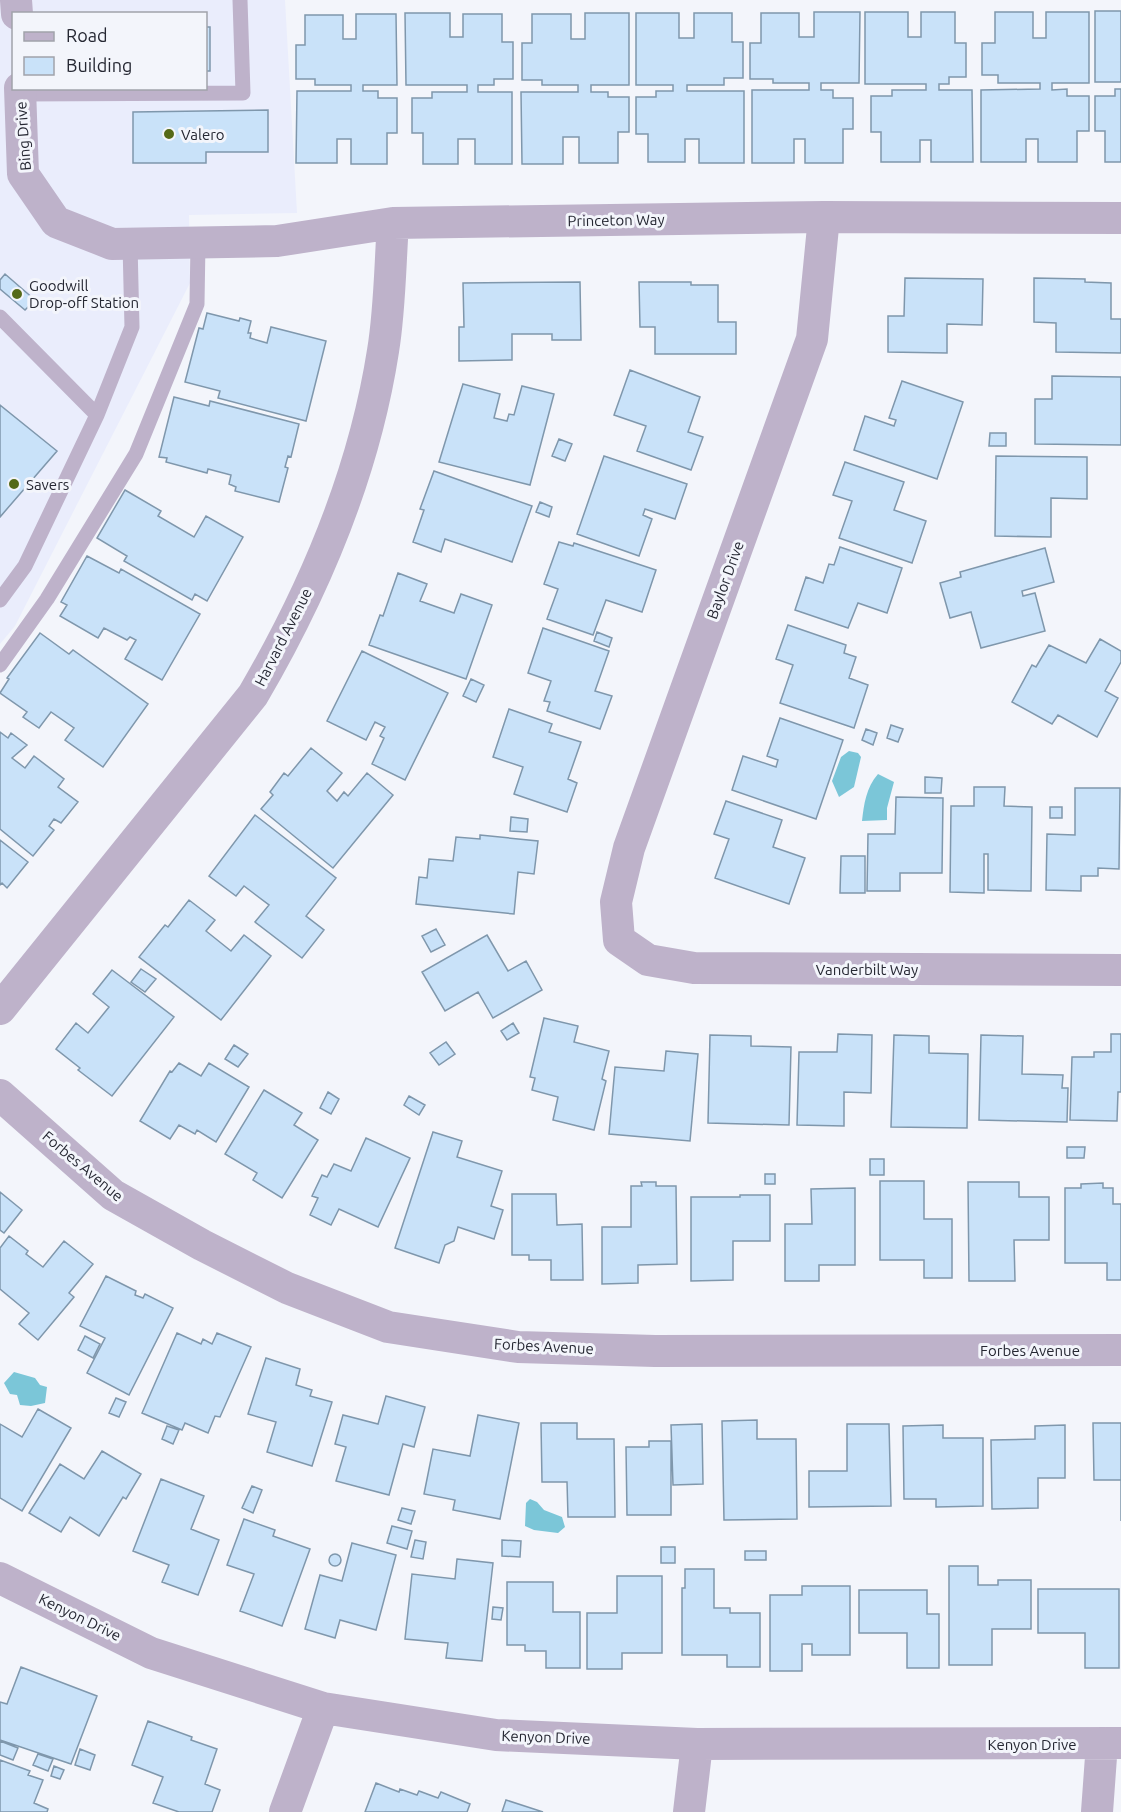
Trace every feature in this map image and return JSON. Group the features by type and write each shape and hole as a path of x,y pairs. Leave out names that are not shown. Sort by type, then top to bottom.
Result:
{"street":[{"name":"Bing Drive","path":"20,91 23,174 56,222 121,244"},
{"name":"Princeton Way","path":"121,244 277,242 393,223 824,217 1121,218"},
{"name":"Baylor Drive","path":"619,940 616,902 629,848 812,339 824,217"},
{"name":"Harvard Avenue","path":"0,1009 253,695 284,641 333,535 369,420 383,349 393,223"},
{"name":"Vanderbilt Way","path":"619,940 648,960 694,968 1121,970"},
{"name":"Forbes Avenue","path":"0,1095 113,1195 202,1245 287,1288 388,1327 518,1347 655,1351 1121,1350"},
{"name":"Kenyon Drive","path":"0,1578 151,1653 323,1708 496,1735 697,1744 1112,1743"},
{"path":"285,1812 323,1708"},
{"path":"1097,1812 1112,1743"},
{"path":"689,1812 697,1744"}],"lane":[{"path":"20,91 243,93 240,0"},
{"path":"0,665 47,599 136,454 197,304 198,243"},
{"path":"0,600 25,566 97,415 132,327 121,244"},
{"path":"0,317 97,415"}],"shaded area":[{"path":"0,0 285,0 297,213 189,215 190,283 15,626 0,644"}],"water":[{"path":"849,751 858,753 861,757 854,787 839,797 832,781 841,757"},
{"path":"878,774 894,782 887,808 887,820 862,821 868,791"},
{"path":"14,1372 35,1378 40,1385 47,1387 45,1403 31,1406 20,1405 17,1395 10,1394 4,1383"},
{"path":"530,1499 537,1502 544,1510 562,1517 565,1527 558,1533 534,1530 525,1526 526,1503"}],"building":[{"path":"1095,11 1121,11 1121,82 1095,82"},
{"path":"814,12 860,12 859,83 821,83 821,90 833,90 833,98 853,98 853,129 843,129 843,163 805,163 805,139 794,139 794,163 752,163 752,90 809,90 809,83 773,83 773,79 750,79 750,43 761,43 761,13 799,13 799,37 814,37"},
{"path":"865,12 908,12 908,37 921,37 921,12 955,12 955,43 966,43 966,77 949,77 949,84 939,84 939,90 972,90 973,162 931,162 931,140 920,140 920,162 881,162 881,132 871,132 871,96 892,96 892,90 926,90 926,84 865,84"},
{"path":"995,12 1033,12 1033,38 1046,38 1046,12 1089,12 1089,83 1052,83 1052,90 1067,89 1067,96 1089,96 1089,131 1077,131 1077,162 1038,162 1038,139 1026,139 1026,162 981,162 981,90 1040,89 1040,83 998,83 998,75 982,75 982,43 995,43"},
{"path":"405,13 450,13 450,37 463,37 463,14 502,14 502,42 513,42 513,79 494,79 494,85 478,85 478,92 512,92 512,164 475,164 475,139 458,139 458,164 423,164 423,133 412,133 412,98 432,98 432,92 467,92 467,85 406,85"},
{"path":"585,13 629,13 629,85 591,85 591,92 608,92 608,97 629,97 629,132 618,132 618,163 579,163 579,137 563,137 563,164 522,164 521,92 578,92 578,85 542,85 542,80 522,80 522,43 532,43 532,14 571,14 571,39 585,39"},
{"path":"636,13 679,13 679,38 694,38 694,13 732,13 732,42 743,42 743,78 724,78 724,85 687,85 687,91 744,91 744,163 699,163 699,139 685,139 685,162 648,162 648,134 636,134 636,97 656,97 656,91 673,91 673,85 636,85"},
{"path":"356,14 396,14 397,85 363,85 363,91 378,91 378,98 397,98 397,133 387,133 387,164 351,164 351,139 337,139 337,163 296,163 297,91 351,91 351,85 315,85 315,79 296,79 296,45 305,45 305,15 343,15 343,39 356,39"},
{"path":"207,27 210,27 210,71 207,71"},
{"path":"1115,89 1121,89 1121,162 1105,162 1105,131 1095,131 1095,96 1115,96"},
{"path":"268,110 268,152 206,152 206,163 133,163 133,112"},
{"name":"Goodwill Drop-off Station","path":"5,274 35,300 25,310 0,289 0,280"},
{"path":"905,278 983,279 982,325 947,324 947,353 888,352 888,316 904,316"},
{"path":"1034,278 1085,279 1085,282 1111,283 1111,319 1121,319 1121,353 1056,352 1056,323 1034,322"},
{"path":"580,282 581,340 552,340 552,334 512,334 512,360 459,361 459,327 464,327 463,283"},
{"path":"639,282 691,282 691,285 718,285 718,322 736,322 736,354 655,354 655,327 640,327"},
{"path":"207,313 239,321 240,318 251,321 248,333 251,333 250,338 267,343 271,327 326,341 306,421 218,398 220,391 185,382 199,328 203,329"},
{"path":"630,370 700,397 688,432 703,437 691,470 637,451 646,426 614,415"},
{"path":"1052,376 1121,377 1121,445 1035,444 1035,399 1052,399"},
{"path":"902,381 963,402 937,479 854,450 865,416 894,426 896,420 889,418"},
{"path":"463,384 500,394 494,418 507,421 509,414 514,415 522,386 554,394 530,485 439,462"},
{"path":"174,397 209,406 210,401 299,424 291,457 288,456 285,467 288,468 279,502 235,491 236,487 229,484 231,475 208,469 207,473 166,462 167,458 159,457"},
{"name":"Savers","path":"0,405 57,451 0,517"},
{"path":"990,433 1006,433 1006,446 989,446"},
{"path":"559,439 572,444 565,461 552,456"},
{"path":"604,456 687,484 675,519 645,509 643,515 652,519 639,556 577,534"},
{"path":"996,456 1087,457 1087,499 1051,498 1051,537 995,536"},
{"path":"845,462 904,482 894,510 926,521 912,563 839,538 852,501 833,495"},
{"path":"434,471 532,506 512,562 445,539 441,552 413,542 424,510 420,509"},
{"path":"125,490 161,511 158,516 194,537 206,516 243,537 207,601 195,594 192,600 124,561 127,556 97,538"},
{"path":"540,502 552,507 549,517 536,512"},
{"path":"559,542 573,546 574,543 656,570 642,612 606,600 593,635 547,619 558,589 544,584"},
{"path":"840,547 902,568 887,613 858,603 848,628 795,610 806,577 823,583 829,564 834,565"},
{"path":"1045,548 1054,582 1022,591 1023,596 1035,593 1045,631 981,648 971,612 950,618 940,583 961,577 960,572"},
{"path":"87,556 119,573 121,569 200,614 162,680 125,659 136,640 130,637 127,640 104,628 98,638 60,616 67,605 61,602"},
{"path":"398,573 427,584 420,601 454,613 461,594 492,605 466,679 369,645 380,615 383,616"},
{"path":"788,625 846,645 844,653 856,657 849,678 868,685 854,728 780,703 793,665 776,659"},
{"path":"543,628 609,651 595,691 612,696 600,729 547,711 550,702 544,701 551,681 528,673"},
{"path":"597,632 612,638 609,647 594,641"},
{"path":"40,633 69,654 73,650 148,704 103,767 65,740 74,728 51,712 39,728 23,717 27,712 0,693 9,679 7,678"},
{"path":"1100,639 1121,651 1121,662 1105,691 1118,698 1097,737 1058,715 1052,724 1012,702 1032,665 1036,667 1049,645 1086,663"},
{"path":"362,651 448,693 405,780 372,764 384,738 380,736 385,727 375,722 366,740 327,721"},
{"path":"471,679 484,685 476,702 463,696"},
{"path":"509,709 552,724 549,732 581,742 568,779 577,783 567,812 514,794 523,767 493,757"},
{"path":"780,718 843,740 816,819 732,790 743,756 776,767 778,760 767,756"},
{"path":"891,725 903,729 898,742 887,738"},
{"path":"866,729 877,733 873,745 862,740"},
{"path":"0,732 8,738 11,733 27,745 12,758 25,768 34,756 64,779 58,787 78,802 61,823 54,819 49,826 54,830 33,856 0,829"},
{"path":"311,748 342,773 327,791 337,801 344,792 348,796 367,773 393,795 333,868 261,809 273,795 270,792 284,773 288,776"},
{"path":"925,777 942,778 941,793 925,793"},
{"path":"974,787 1005,787 1004,806 1032,807 1031,891 988,890 988,854 984,854 984,893 950,892 951,806 974,806"},
{"path":"1075,788 1120,788 1119,869 1098,868 1098,876 1081,876 1081,891 1046,890 1047,834 1075,835"},
{"path":"896,797 943,798 942,873 900,873 900,891 867,891 868,834 895,834"},
{"path":"726,801 782,820 773,847 805,858 789,904 715,878 729,839 714,834"},
{"path":"1050,807 1062,807 1062,818 1050,818"},
{"path":"255,815 336,878 306,916 324,930 302,958 255,922 269,905 244,886 236,896 209,876"},
{"path":"511,817 528,819 527,832 510,831"},
{"path":"480,835 538,841 534,874 518,872 514,914 416,904 419,877 427,878 429,859 453,861 456,837 480,839"},
{"path":"0,840 28,862 7,888 2,883 0,885"},
{"path":"841,856 865,856 865,893 840,893"},
{"path":"189,900 215,920 206,931 231,951 244,935 271,956 221,1020 139,957 165,925 168,927"},
{"path":"436,929 445,945 431,952 422,936"},
{"path":"487,935 508,971 526,961 542,990 493,1018 478,992 445,1011 422,972"},
{"path":"141,969 156,979 145,992 131,982"},
{"path":"112,970 174,1017 112,1096 78,1070 80,1068 56,1049 76,1023 88,1033 109,1007 93,994"},
{"path":"544,1018 578,1026 574,1042 609,1051 602,1079 606,1081 594,1130 553,1120 558,1097 532,1090 535,1078 530,1077"},
{"path":"513,1023 519,1033 507,1040 501,1031"},
{"path":"838,1034 872,1035 871,1093 844,1092 844,1126 797,1125 799,1052 837,1052"},
{"path":"1111,1034 1121,1034 1121,1092 1118,1092 1117,1121 1070,1120 1072,1057 1094,1057 1094,1052 1111,1052"},
{"path":"710,1035 751,1036 751,1046 791,1047 789,1125 708,1123"},
{"path":"894,1035 929,1036 929,1053 968,1054 967,1128 891,1127"},
{"path":"981,1035 1023,1036 1022,1074 1063,1075 1062,1088 1068,1088 1067,1122 979,1120"},
{"path":"446,1042 455,1054 439,1065 430,1053"},
{"path":"234,1045 248,1054 238,1067 225,1059"},
{"path":"666,1051 698,1054 690,1141 609,1134 615,1067 664,1071"},
{"path":"179,1063 201,1076 209,1063 249,1087 216,1142 197,1130 195,1134 179,1125 170,1139 140,1121 170,1071 172,1072"},
{"path":"264,1090 302,1113 294,1125 318,1140 282,1198 253,1180 257,1173 225,1154"},
{"path":"328,1092 339,1099 331,1114 320,1108"},
{"path":"409,1096 425,1105 419,1115 404,1105"},
{"path":"433,1132 462,1141 457,1157 502,1171 491,1206 503,1210 494,1239 458,1227 454,1241 445,1245 439,1263 395,1248"},
{"path":"366,1138 410,1158 378,1227 339,1209 331,1225 310,1215 318,1198 312,1196 322,1175 327,1177 334,1164 351,1171"},
{"path":"1067,1147 1085,1147 1084,1158 1067,1158"},
{"path":"870,1159 884,1159 884,1175 870,1175"},
{"path":"765,1174 775,1174 775,1184 765,1184"},
{"path":"880,1181 924,1181 924,1219 952,1219 952,1278 924,1278 924,1260 880,1260"},
{"path":"641,1182 656,1182 656,1186 676,1186 677,1264 638,1265 638,1283 602,1284 602,1227 631,1227 631,1186 642,1186"},
{"path":"968,1182 1019,1182 1019,1197 1049,1197 1049,1240 1014,1240 1015,1281 969,1281"},
{"path":"1103,1183 1103,1188 1113,1188 1113,1204 1121,1204 1121,1280 1107,1280 1107,1263 1065,1263 1065,1188 1081,1188 1081,1184"},
{"path":"855,1188 855,1265 819,1265 819,1281 785,1281 785,1224 812,1224 811,1189"},
{"path":"0,1192 22,1210 4,1233 0,1230"},
{"path":"512,1194 556,1194 557,1225 582,1224 583,1280 551,1280 551,1260 529,1260 529,1255 512,1255"},
{"path":"740,1195 770,1195 770,1241 733,1241 733,1280 691,1281 691,1197 740,1197"},
{"path":"9,1236 28,1251 26,1254 43,1267 64,1241 93,1264 69,1293 74,1297 38,1340 19,1324 29,1313 0,1289 0,1248"},
{"path":"106,1276 136,1291 135,1295 143,1298 145,1294 173,1308 129,1395 87,1373 105,1338 80,1326"},
{"path":"177,1333 201,1344 203,1339 212,1344 217,1333 251,1347 220,1417 215,1416 208,1433 185,1423 182,1430 142,1413"},
{"path":"85,1336 100,1344 93,1358 78,1350"},
{"path":"266,1358 300,1369 296,1385 312,1390 310,1396 332,1402 312,1466 267,1452 276,1422 248,1414"},
{"path":"386,1396 425,1407 414,1447 403,1444 389,1495 336,1481 346,1447 335,1444 343,1415 378,1424"},
{"path":"116,1398 126,1402 119,1417 109,1413"},
{"path":"38,1409 71,1428 22,1511 0,1498 0,1424 22,1437"},
{"path":"478,1415 519,1423 500,1519 453,1510 455,1500 424,1494 433,1449 470,1456"},
{"path":"757,1420 757,1439 796,1439 797,1519 724,1520 722,1421"},
{"path":"541,1423 577,1423 577,1439 614,1439 615,1517 568,1517 567,1482 542,1482"},
{"path":"1093,1423 1121,1423 1121,1480 1094,1480"},
{"path":"702,1424 703,1484 673,1485 671,1425"},
{"path":"847,1424 889,1424 891,1506 809,1507 809,1471 847,1471"},
{"path":"943,1425 943,1438 983,1438 983,1506 936,1507 936,1499 904,1499 903,1426"},
{"path":"1065,1425 1065,1478 1038,1478 1038,1508 992,1509 991,1440 1035,1439 1035,1426"},
{"path":"167,1426 179,1430 173,1444 162,1439"},
{"path":"649,1441 671,1441 671,1515 627,1515 626,1447 649,1447"},
{"path":"102,1451 141,1474 126,1499 123,1497 99,1536 70,1517 61,1532 29,1513 60,1464 84,1479"},
{"path":"161,1479 204,1496 191,1529 219,1540 198,1595 162,1582 169,1565 133,1551"},
{"path":"252,1486 262,1490 253,1513 242,1508"},
{"path":"402,1508 415,1511 411,1524 398,1520"},
{"path":"244,1519 275,1530 273,1536 310,1549 282,1626 240,1611 254,1574 227,1565"},
{"path":"392,1526 412,1531 407,1549 387,1543"},
{"path":"415,1540 426,1542 423,1559 411,1557"},
{"path":"502,1540 521,1541 520,1557 502,1556"},
{"path":"352,1543 396,1555 376,1630 340,1620 335,1638 305,1629 320,1575 342,1581"},
{"path":"661,1547 675,1547 675,1563 661,1563"},
{"path":"745,1551 766,1551 766,1560 745,1560"},
{"path":"337,1554 341,1560 337,1566 333,1566 329,1558"},
{"path":"457,1559 493,1563 482,1661 446,1658 448,1643 405,1639 412,1574 455,1579"},
{"path":"949,1566 978,1566 978,1585 998,1585 998,1580 1031,1580 1031,1629 992,1629 992,1665 949,1665"},
{"path":"685,1569 714,1569 714,1608 730,1608 730,1613 760,1613 760,1667 727,1667 727,1655 682,1655 682,1588 685,1588"},
{"path":"617,1576 662,1576 662,1653 622,1653 622,1669 587,1669 587,1613 617,1613"},
{"path":"507,1582 553,1582 553,1612 580,1612 580,1668 546,1668 546,1651 525,1651 525,1645 507,1645"},
{"path":"802,1586 850,1586 850,1655 812,1655 812,1644 802,1644 802,1671 770,1671 770,1595 802,1595"},
{"path":"1038,1589 1119,1589 1119,1668 1085,1668 1085,1633 1038,1633"},
{"path":"859,1590 927,1590 927,1614 939,1614 939,1668 907,1668 907,1633 859,1633"},
{"path":"493,1607 503,1608 501,1620 492,1619"},
{"path":"21,1667 97,1696 71,1764 0,1740 0,1702 7,1704"},
{"path":"148,1721 217,1749 205,1784 220,1790 212,1812 179,1812 153,1803 163,1777 132,1765"},
{"path":"0,1741 18,1748 13,1760 0,1755"},
{"path":"80,1749 95,1755 90,1770 75,1765"},
{"path":"38,1754 53,1759 48,1771 33,1765"},
{"path":"0,1760 30,1771 28,1775 43,1780 34,1803 48,1809 47,1812 0,1812"},
{"path":"54,1766 64,1770 60,1779 51,1776"},
{"path":"376,1783 399,1792 400,1789 417,1795 419,1791 438,1798 441,1792 470,1804 467,1812 365,1812"},
{"path":"506,1800 543,1812 502,1812"}],"place":[{"name":"Valero","path":"169,134"},
{"name":"Goodwill Drop-off Station","path":"17,294"},
{"name":"Savers","path":"14,484"}]}
